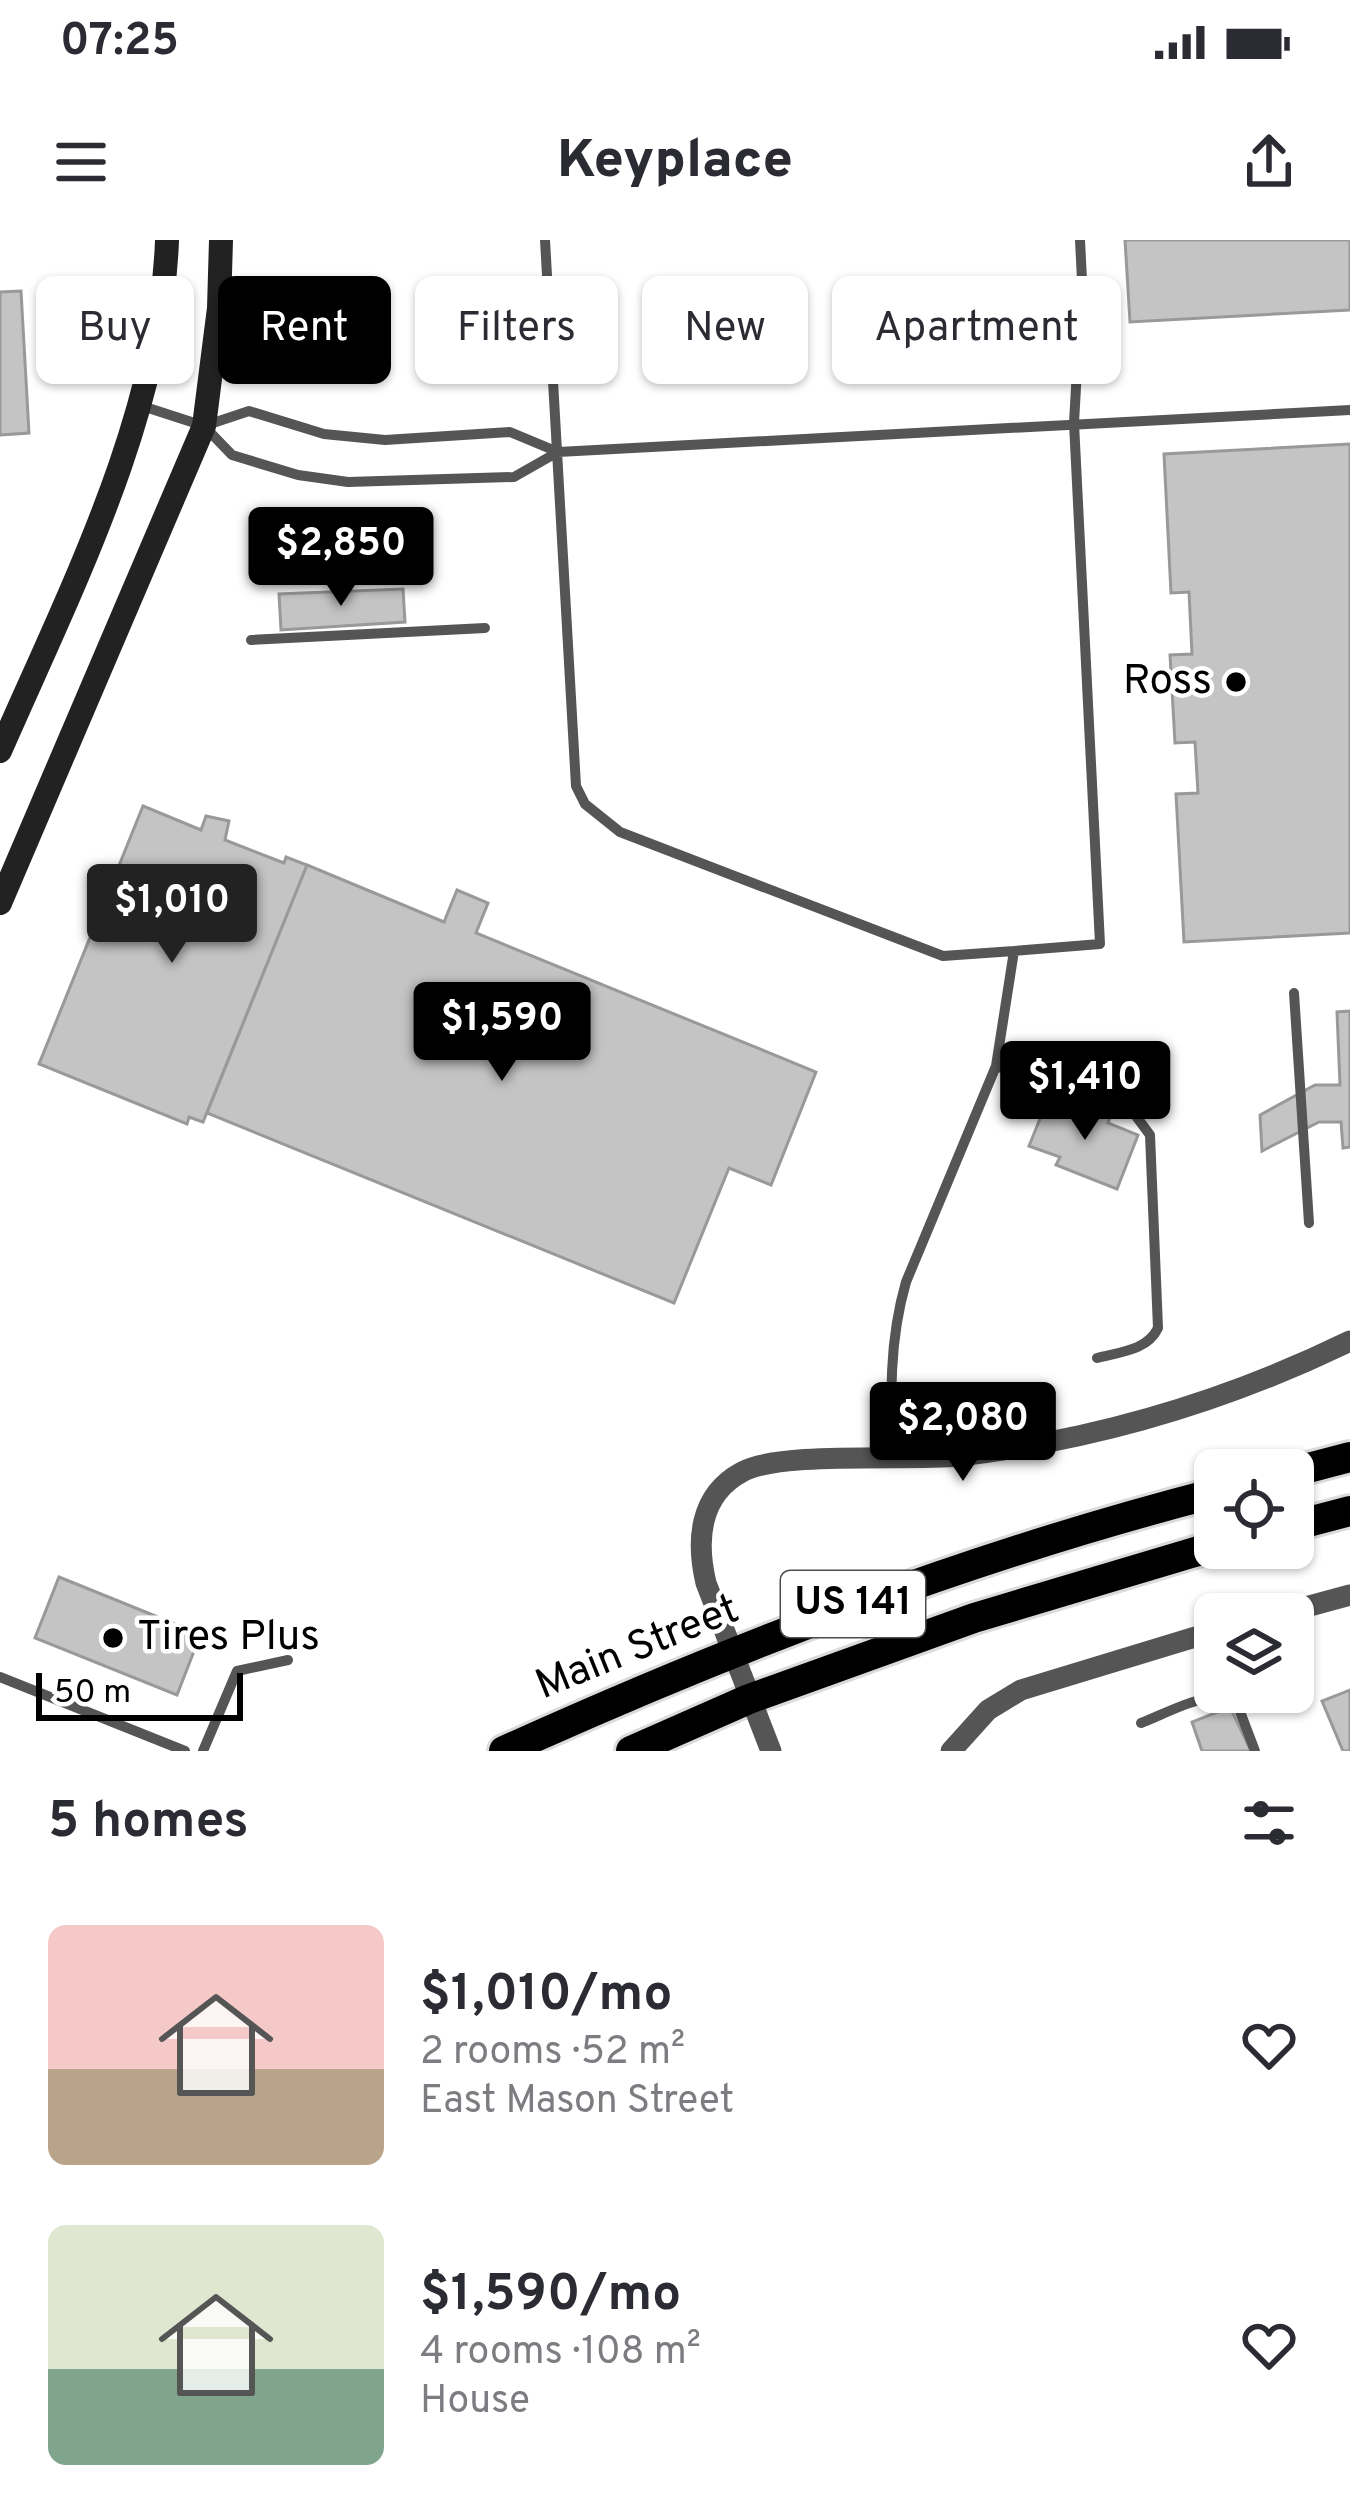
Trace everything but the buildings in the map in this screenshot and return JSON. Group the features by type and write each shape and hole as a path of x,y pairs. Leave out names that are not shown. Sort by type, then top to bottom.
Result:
{"main road":[{"path":"0,751 88,551 139,405 166,280 167,240"},
{"path":"0,903 204,426 219,308 221,240"},
{"path":"1314,1466 1350,1456"},
{"name":"Main Street","path":"504,1751 852,1605 1118,1518 1194,1498"},
{"path":"1314,1520 1350,1511"},
{"name":"Main Street","path":"631,1751 749,1699 974,1618 1194,1552"}],"street":[{"path":"771,1751 699,1554 705,1513 716,1494 745,1470 764,1463 895,1459 1019,1448 1087,1434 1217,1398 1350,1341"},
{"path":"1314,1605 1350,1595"},
{"path":"951,1751 988,1710 1021,1690 1194,1637"}],"lane":[{"path":"545,240 576,786 585,805 620,832 943,956 1100,944 1074,423 1080,240"},
{"path":"139,405 204,426 232,455 298,475 348,482 514,477 558,452"},
{"path":"204,426 249,411 324,434 385,440 510,432 558,452 1350,410"},
{"path":"251,640 485,628"},
{"path":"895,1459 891,1364 895,1319 996,1066 1014,951"},
{"path":"1294,993 1309,1223"},
{"path":"996,1066 1133,1112 1150,1135 1158,1328 1143,1346 1096,1358"},
{"path":"202,1751 237,1671 288,1660"},
{"path":"0,1677 185,1751"},
{"path":"1142,1723 1225,1696 1236,1701 1255,1751"}],"place":[{"name":"Ross","path":"1236,682"},
{"name":"Tires Plus","path":"113,1638"}]}
